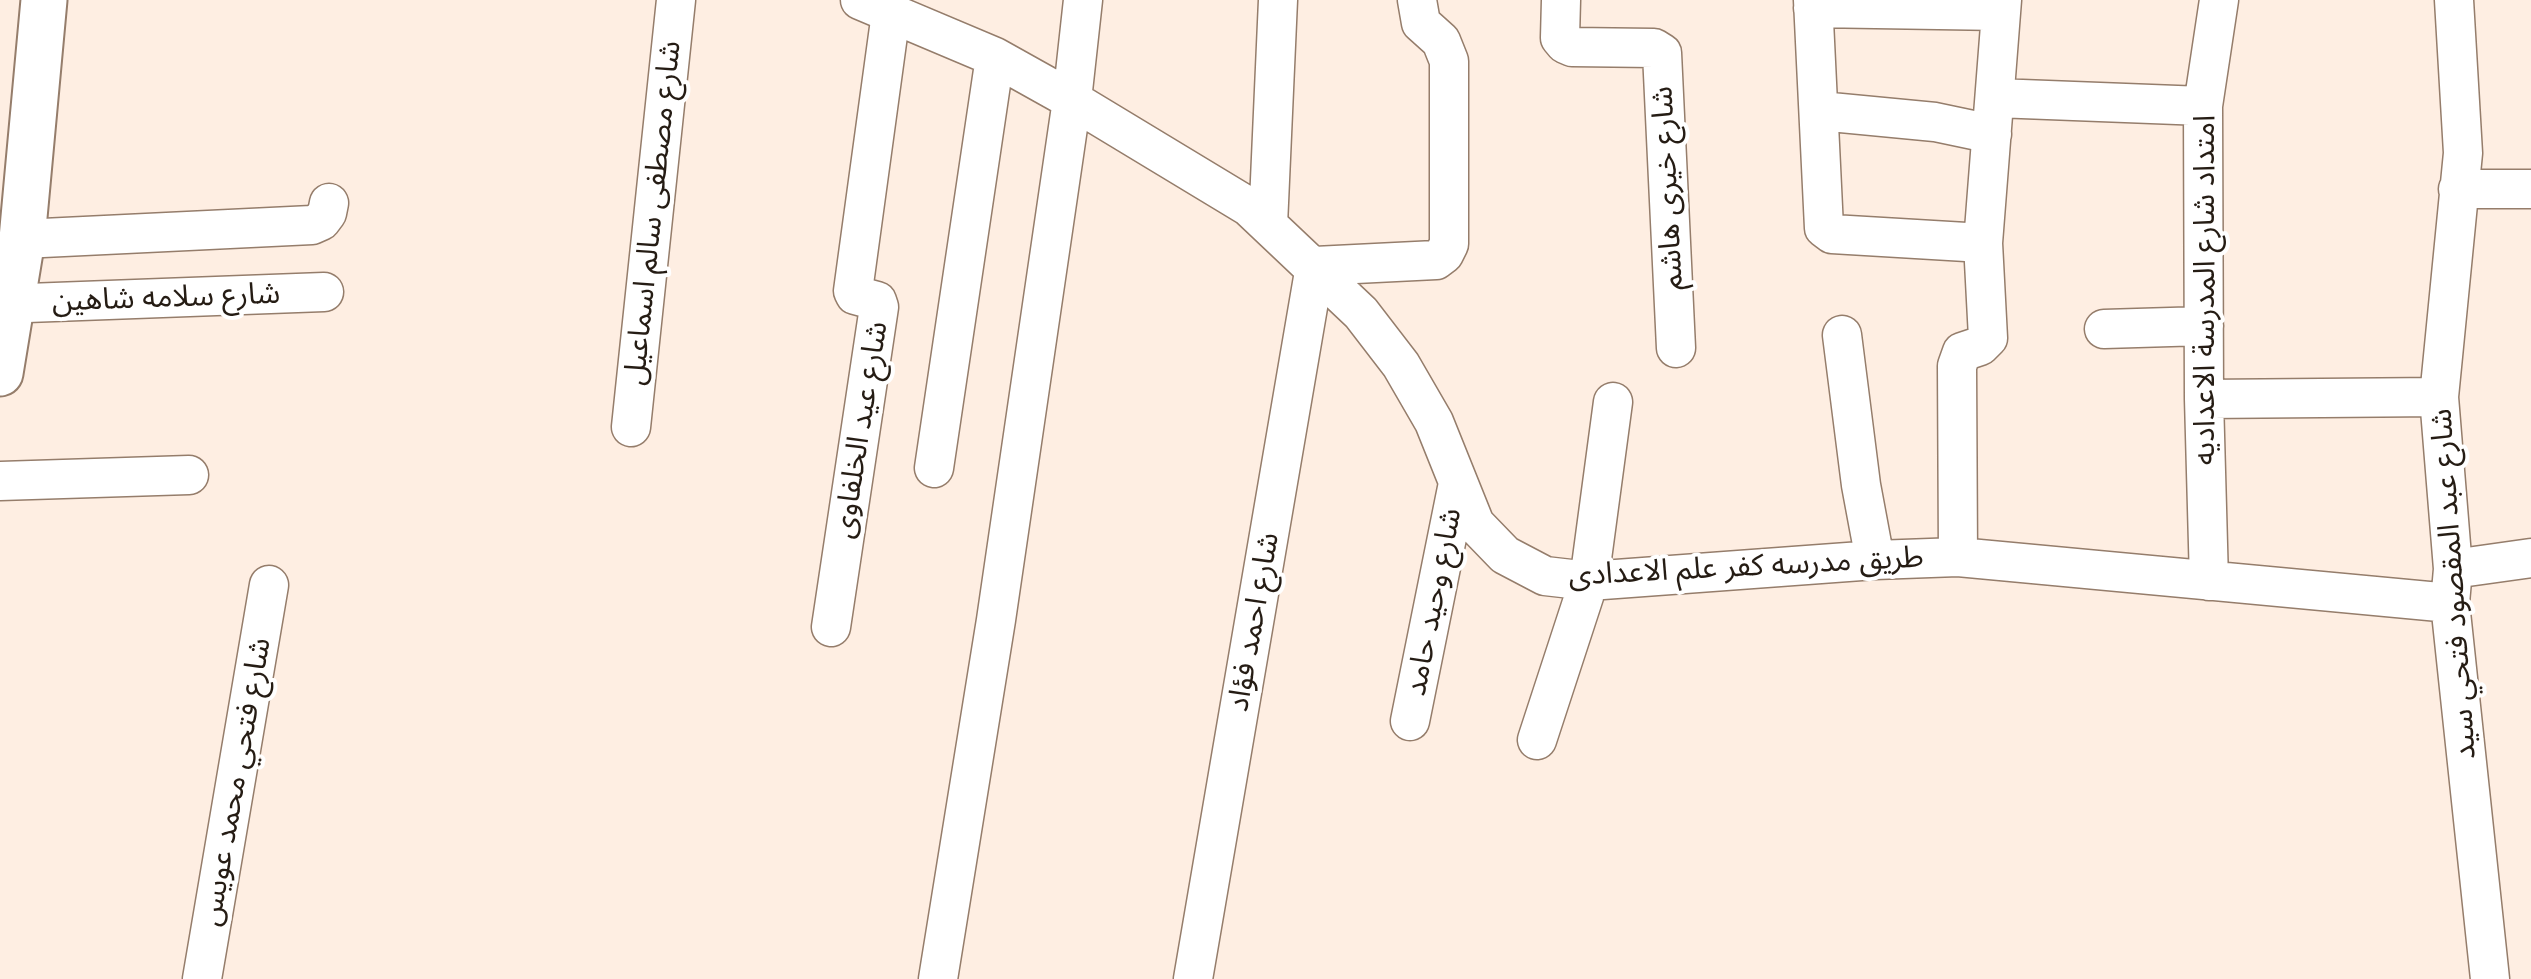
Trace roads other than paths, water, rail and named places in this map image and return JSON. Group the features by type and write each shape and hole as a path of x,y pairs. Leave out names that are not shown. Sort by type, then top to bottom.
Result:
{"street":[{"path":"0,373 4,304 22,239 44,0"},
{"name":"شارع مصطفى سالم اسماعيل","path":"630,427 676,0"},
{"path":"938,979 996,620 1072,100 1083,0"},
{"path":"1268,225 1278,0"},
{"path":"1315,266 1436,260 1450,244 1449,61 1441,41 1421,24 1417,0"},
{"name":"شارع خيرى هاشم","path":"1561,0 1560,38 1565,44 1654,48 1662,53 1676,348"},
{"name":"امتداد شارع المدرسة الاعداديه","path":"2210,581 2204,400 2203,106 2219,0"},
{"name":"شارع عبد المقصود فتحي سيد","path":"2454,0 2462,154 2439,396 2452,586 2490,979"},
{"path":"1958,557 1958,358 1988,338 1983,243 2002,5 1813,4 1824,228 1832,234 1983,243"},
{"name":"طريق مدرسه كفر علم الاعدادى","path":"875,6 994,58 1072,100 1249,207 1361,313 1401,365 1434,422 1475,524 1505,556 1545,576 1588,581 1958,557 2210,581 2452,586 2531,558"},
{"name":"شارع عيد الخلفاوى","path":"831,627 879,307 877,300 853,291 875,6"},
{"path":"934,468 994,58"},
{"path":"1820,111 1935,122 2203,106"},
{"path":"2458,189 2531,189"},
{"path":"22,239 312,225 327,213 328,203"},
{"name":"شارع احمد فؤاد","path":"1193,979 1315,266"},
{"name":"شارع سلامه شاهين","path":"4,304 324,292"},
{"path":"2104,329 2204,326"},
{"path":"1842,335 1875,560"},
{"path":"2204,400 2439,396"},
{"path":"1537,740 1588,581 1613,402"},
{"path":"0,481 190,475"},
{"name":"شارع وحيد حامد","path":"1410,721 1458,483"},
{"name":"شارع فتحي محمد عويس","path":"202,979 269,585"}]}
